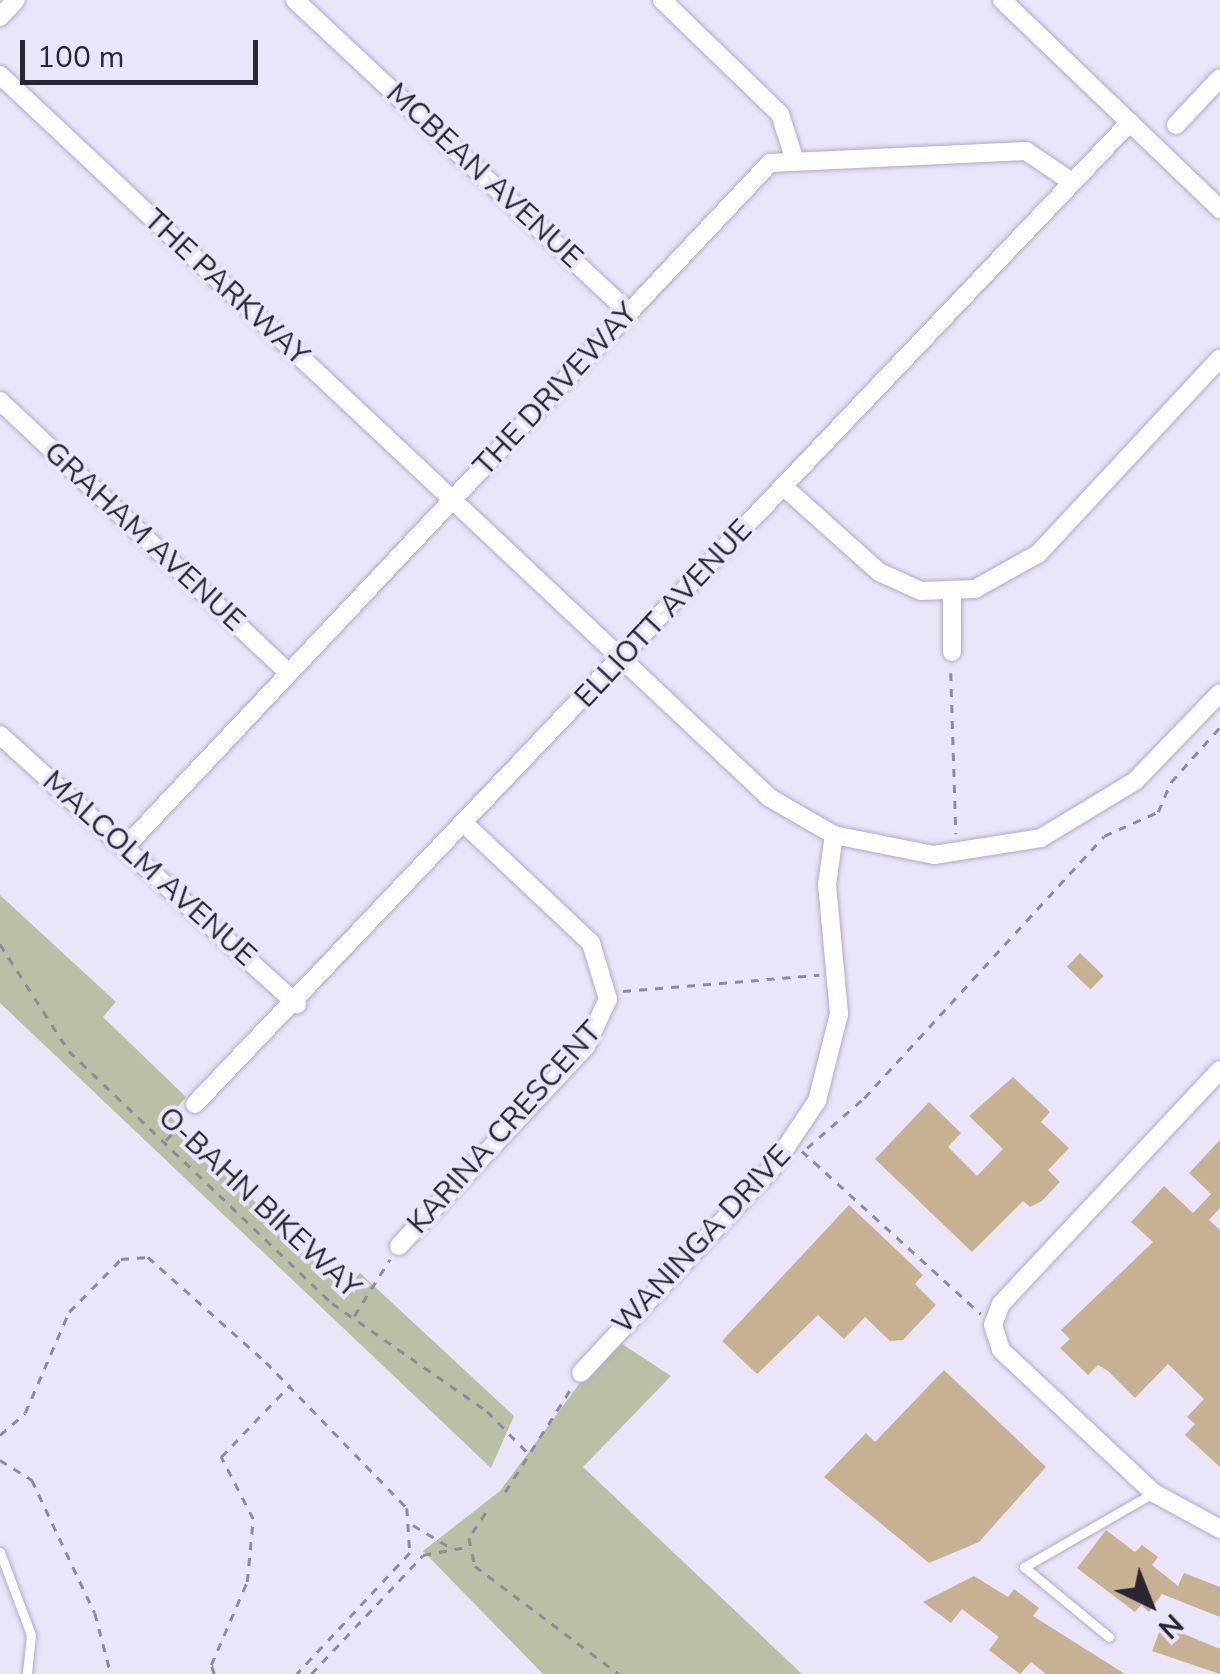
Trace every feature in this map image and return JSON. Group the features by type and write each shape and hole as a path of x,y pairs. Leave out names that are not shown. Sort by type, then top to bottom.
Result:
{"street":[{"path":"0,17 16,0"},
{"name":"MCBEAN AVENUE","path":"295,0 628,312"},
{"path":"662,0 780,114 794,158"},
{"path":"1002,0 1220,210"},
{"name":"THE PARKWAY","path":"0,75 453,501"},
{"path":"1176,125 1220,78"},
{"name":"ELLIOTT AVENUE","path":"195,1104 297,1004 1130,122"},
{"name":"THE DRIVEWAY","path":"128,844 770,163 794,158 1026,151 1072,182"},
{"path":"784,487 880,572 952,594 996,583 1038,554 1220,358"},
{"name":"GRAHAM AVENUE","path":"0,401 289,673"},
{"path":"453,501 770,798 834,835 934,855 1041,838 1135,781 1220,693"},
{"path":"952,594 952,652"},
{"name":"MALCOLM AVENUE","path":"0,735 128,844 297,1004"},
{"name":"KARINA CRESCENT","path":"399,1246 586,1046 605,1016 608,993 590,943 466,826"},
{"name":"WANINGA DRIVE","path":"581,1374 797,1146 835,1053 840,974 827,884 834,835"},
{"path":"1220,1070 1014,1289 993,1325 1000,1350 1154,1493 1220,1529"}],"lane":[{"path":"1108,1637 1024,1567 1154,1493"},
{"path":"0,1552 31,1635 27,1674"}],"path":[{"path":"951,674 956,840"},
{"path":"797,1146 816,1146 864,1098 1104,836 1158,812 1194,752 1220,728"},
{"name":"O-BAHN BIKEWAY","path":"0,944 69,1051 352,1318 487,1411 530,1454"},
{"path":"608,993 840,974"},
{"path":"164,1140 195,1104"},
{"path":"797,1146 993,1325"},
{"path":"352,1318 399,1246"},
{"path":"0,1435 25,1413 69,1312 121,1259 148,1257 290,1385 407,1508 412,1524 410,1553 296,1674"},
{"path":"504,1492 581,1374"},
{"path":"214,1674 211,1665 246,1582 253,1519 221,1457 290,1385"},
{"path":"0,1460 32,1480 94,1613 110,1674"},
{"path":"468,1547 486,1514"},
{"path":"412,1524 454,1549"},
{"path":"311,1674 422,1555 468,1547"},
{"path":"468,1547 476,1566 619,1674"}],"green space":[{"path":"0,895 116,1002 103,1017 186,1097 170,1116 343,1291 360,1273 514,1416 491,1468 0,1003"},
{"path":"613,1338 671,1376 583,1467 802,1674 543,1674 423,1551 500,1491"}],"building":[{"path":"1080,953 1104,976 1091,990 1067,967"},
{"path":"1013,1077 1050,1112 1041,1122 1069,1148 1048,1170 1060,1182 1042,1201 1030,1207 1023,1201 972,1252 875,1159 929,1102 961,1133 948,1147 977,1176 1003,1149 969,1116"},
{"path":"1220,1140 1220,1208 1209,1220 1220,1230 1220,1467 1185,1435 1195,1424 1187,1417 1204,1399 1168,1364 1135,1398 1108,1371 1098,1365 1088,1375 1060,1348 1070,1339 1061,1330 1153,1242 1131,1222 1164,1186 1193,1213 1211,1194 1189,1173"},
{"path":"849,1205 923,1275 915,1284 936,1305 903,1340 890,1341 865,1317 844,1339 818,1315 757,1374 722,1341"},
{"path":"944,1370 1046,1467 979,1542 929,1563 824,1477 866,1433 875,1442"},
{"path":"1106,1530 1135,1552 1142,1545 1158,1557 1152,1565 1178,1586 1184,1573 1220,1587 1220,1617 1162,1594 1149,1612 1141,1605 1135,1612 1077,1568"},
{"path":"974,1576 1008,1597 1014,1589 1039,1608 1033,1616 1125,1674 1046,1674 1031,1662 1020,1674 989,1650 999,1637 962,1609 951,1623 923,1602"},
{"path":"1162,1625 1220,1649 1220,1674 1152,1651"}]}
